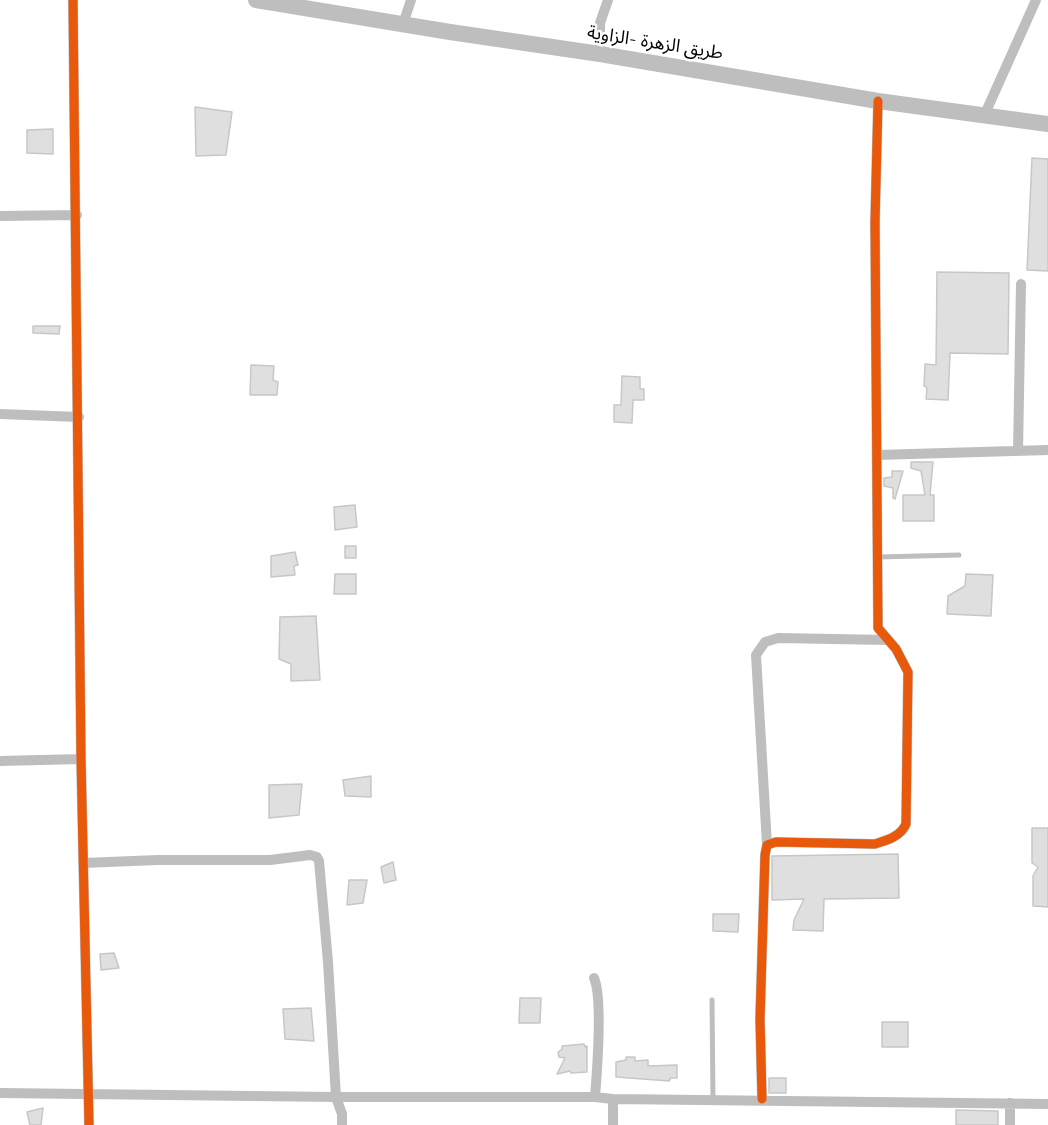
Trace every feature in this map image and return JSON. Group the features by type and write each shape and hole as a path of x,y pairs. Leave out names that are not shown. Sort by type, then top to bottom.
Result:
{"main road":[{"name":"طريق الزهرة -الزاوية","path":"256,0 878,100 1048,124"}],"street":[{"path":"73,0 81,759 89,1125"},
{"path":"404,24 411,0"},
{"path":"600,54 600,23 608,0"},
{"path":"984,116 1036,0"},
{"path":"767,845 776,842 875,844 889,840 903,831 906,824 908,672 896,649 878,627 875,222 878,100"},
{"path":"0,216 77,215"},
{"path":"1018,451 1021,284"},
{"path":"0,414 79,417"},
{"path":"878,454 1048,450"},
{"path":"762,1099 760,1019 767,845 756,656 765,642 778,638 888,640"},
{"path":"0,761 81,759"},
{"path":"83,863 270,860 310,855 317,857 328,962 336,1097 342,1114 342,1125"},
{"path":"594,978 598,1003 595,1097"},
{"path":"0,1093 595,1097 1048,1104"},
{"path":"613,1125 614,1099"},
{"path":"1010,1103 1010,1125"}],"lane":[{"path":"878,557 959,555"},
{"path":"712,1000 713,1099"}],"building":[{"path":"195,107 232,112 226,155 196,156"},
{"path":"53,129 53,154 27,153 27,130"},
{"path":"1032,158 1048,159 1048,271 1027,270"},
{"path":"937,272 1009,273 1008,354 950,353 948,400 926,399 927,388 924,386 925,364 936,365"},
{"path":"33,326 60,326 59,334 33,333"},
{"path":"251,365 274,366 273,380 278,382 277,395 250,395"},
{"path":"622,376 640,377 640,389 644,389 644,400 633,400 632,423 614,422 614,405 621,405"},
{"path":"911,462 933,462 930,495 934,495 934,521 903,521 903,495 925,495 921,471 911,468"},
{"path":"892,471 903,471 895,499 893,488 884,486 884,478 892,477"},
{"path":"355,505 357,527 335,530 334,507"},
{"path":"345,546 356,546 356,558 345,558"},
{"path":"295,552 298,565 294,566 295,575 271,577 271,556"},
{"path":"335,574 356,574 356,594 334,594"},
{"path":"966,574 993,575 991,616 947,614 948,596 965,586"},
{"path":"316,616 320,680 291,681 291,664 279,659 280,617"},
{"path":"371,776 371,797 345,796 343,780"},
{"path":"302,784 299,815 269,818 269,785"},
{"path":"1032,828 1048,828 1048,907 1033,906 1033,876 1038,867 1032,863"},
{"path":"898,854 899,898 824,899 823,931 793,930 794,920 804,899 772,900 772,856"},
{"path":"393,862 396,880 384,883 381,867"},
{"path":"349,880 367,880 363,903 347,905"},
{"path":"713,914 739,914 738,932 713,931"},
{"path":"114,953 119,968 101,970 100,954"},
{"path":"520,998 541,998 540,1023 519,1023"},
{"path":"311,1008 314,1041 285,1039 283,1009"},
{"path":"882,1022 908,1022 908,1047 882,1047"},
{"path":"584,1044 585,1047 587,1046 587,1072 571,1073 570,1071 557,1074 565,1058 559,1057 558,1052 562,1046"},
{"path":"626,1057 635,1057 635,1061 648,1060 648,1066 677,1065 677,1078 671,1078 669,1081 616,1077 616,1062 626,1060"},
{"path":"769,1078 786,1078 786,1093 769,1093"},
{"path":"43,1108 41,1125 30,1125 27,1112"},
{"path":"956,1110 998,1111 998,1125 956,1125"}],"cycle path":[{"path":"73,0 81,759 89,1125"},
{"path":"762,1099 760,1019 767,845 776,842 875,844 897,835 906,824 908,672 896,649 878,628 875,222 878,101"}]}
